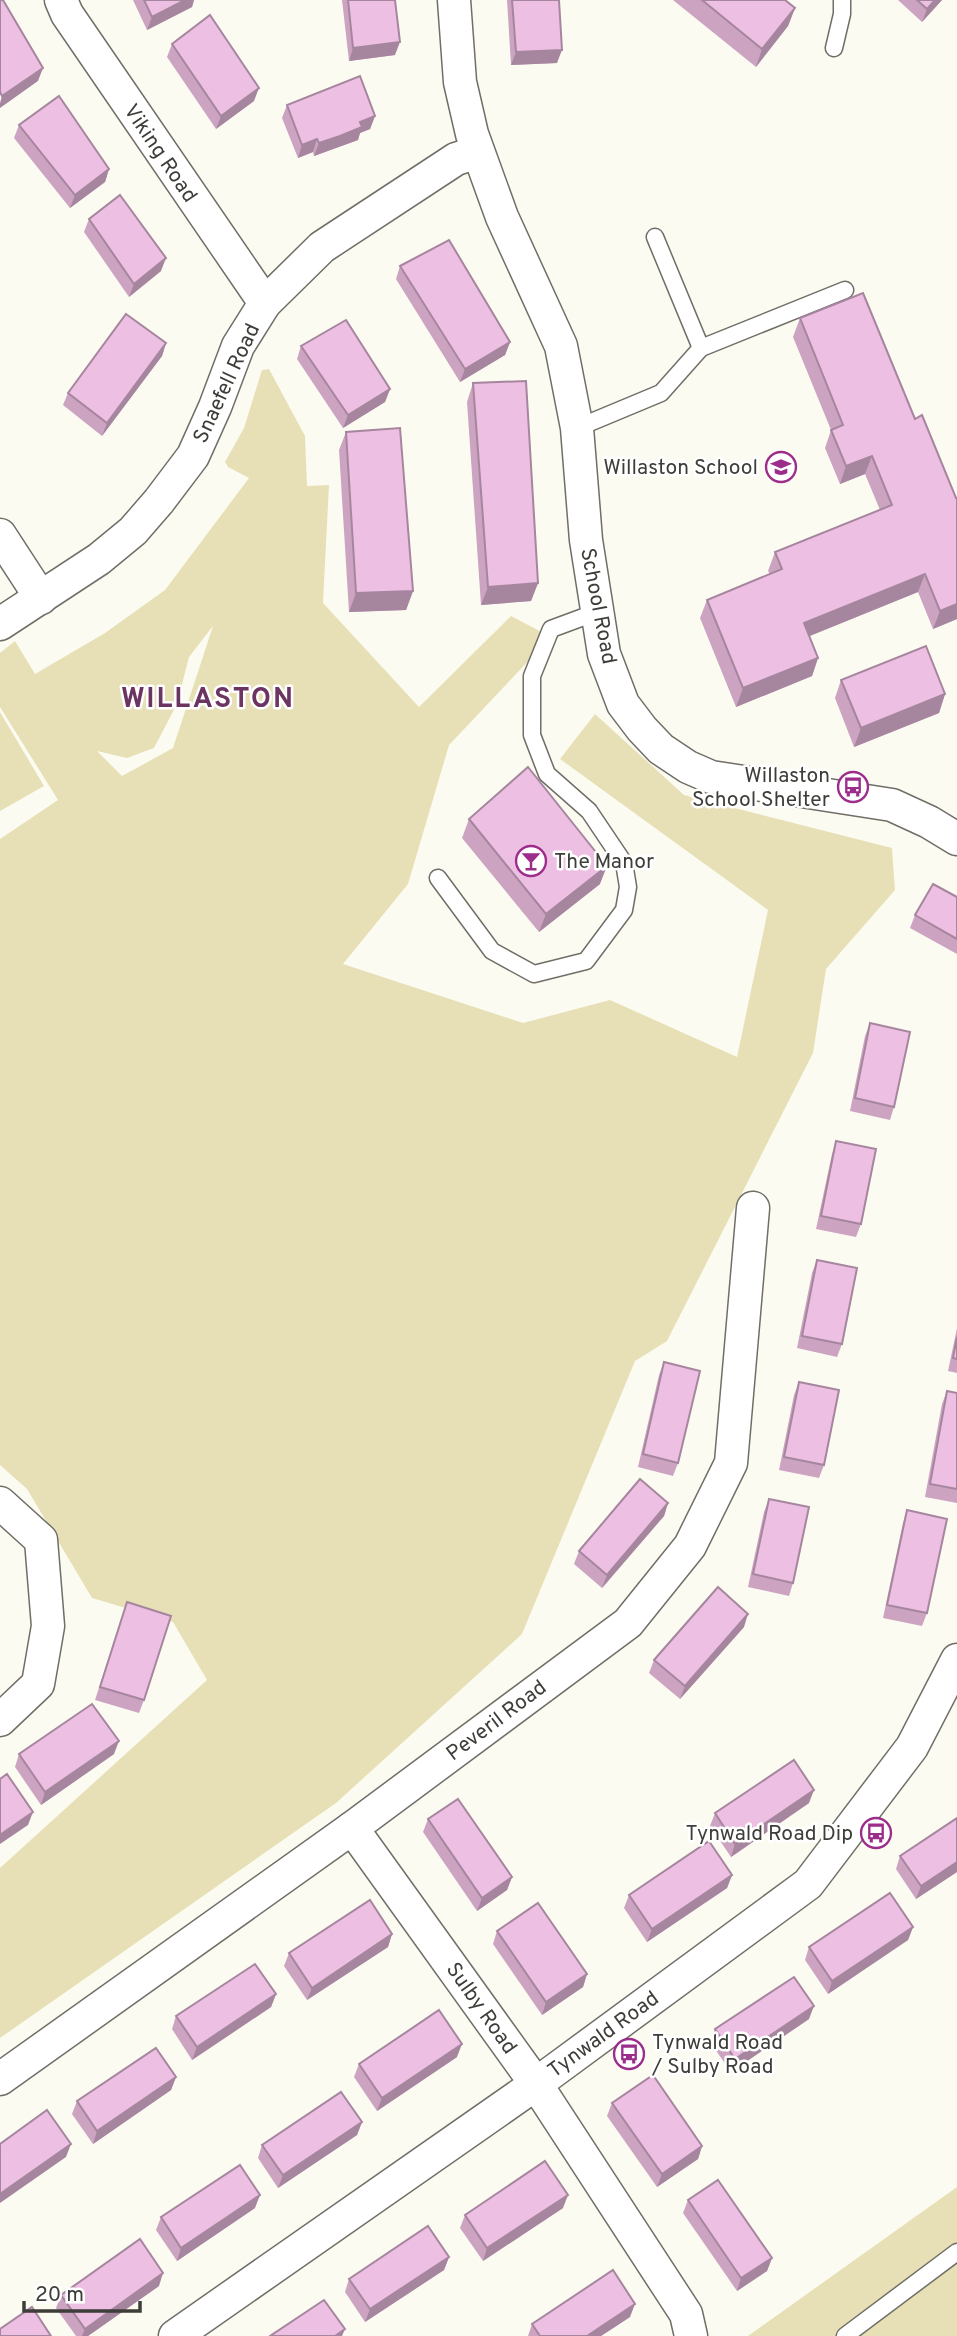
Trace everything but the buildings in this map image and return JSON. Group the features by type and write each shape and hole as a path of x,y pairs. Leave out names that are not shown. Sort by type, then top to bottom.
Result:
{"street":[{"name":"Viking Road","path":"61,0 74,25 265,303"},
{"path":"454,0 460,82 478,152"},
{"name":"Snaefell Road","path":"0,624 99,559 124,538 159,501 192,456 215,407 238,346 265,303 322,247 456,159 478,152"},
{"name":"School Road","path":"478,152 502,217 561,346 577,428 586,540 604,654 623,704 661,749 688,767 711,777 892,805 957,839"},
{"path":"0,536 41,598"},
{"name":"Peveril Road","path":"0,2079 352,1828 628,1623 690,1546 731,1464 753,1208"},
{"path":"0,1503 41,1540 48,1626 38,1684 0,1720"},
{"name":"Tynwald Road","path":"175,2336 536,2084 808,1884 912,1747 957,1660"},
{"name":"Sulby Road","path":"352,1828 536,2084 686,2314 691,2336"}],"lane":[{"path":"834,48 842,14 842,0"},
{"path":"655,237 701,348"},
{"path":"577,428 661,393 701,348 845,290"},
{"path":"438,878 492,951 534,974 586,961 624,910 628,887 624,863 589,811 547,774 532,735 532,676 551,629 597,612"},
{"path":"845,2336 957,2252"}],"shaded area":[{"path":"269,369 305,436 307,486 329,485 323,603 419,707 511,616 551,637 449,745 408,884 343,964 523,1023 610,1000 737,1057 768,910 560,759 595,714 684,795 892,848 895,890 826,969 813,1053 667,1341 635,1361 522,1634 336,1803 0,2038 0,1868 207,1680 173,1622 92,1598 27,1489 0,1465 0,839 58,800 0,707 0,653 15,641 35,674 105,633 165,590 249,478 228,467 225,462 244,428 262,370","holes":["213,626 173,748 122,776 97,751 127,758 154,748 177,704 189,657"]},
{"path":"0,712 44,786 0,811"},
{"path":"957,2187 957,2336 748,2336"}],"place":[{"name":"Willaston School","path":"781,467"},
{"name":"Willaston School Shelter","path":"853,787"},
{"name":"The Manor","path":"531,861"},
{"name":"Tynwald Road Dip","path":"876,1833"},
{"name":"Tynwald Road / Sulby Road","path":"629,2054"}],"district":[{"name":"WILLASTON","path":"208,697"}]}
